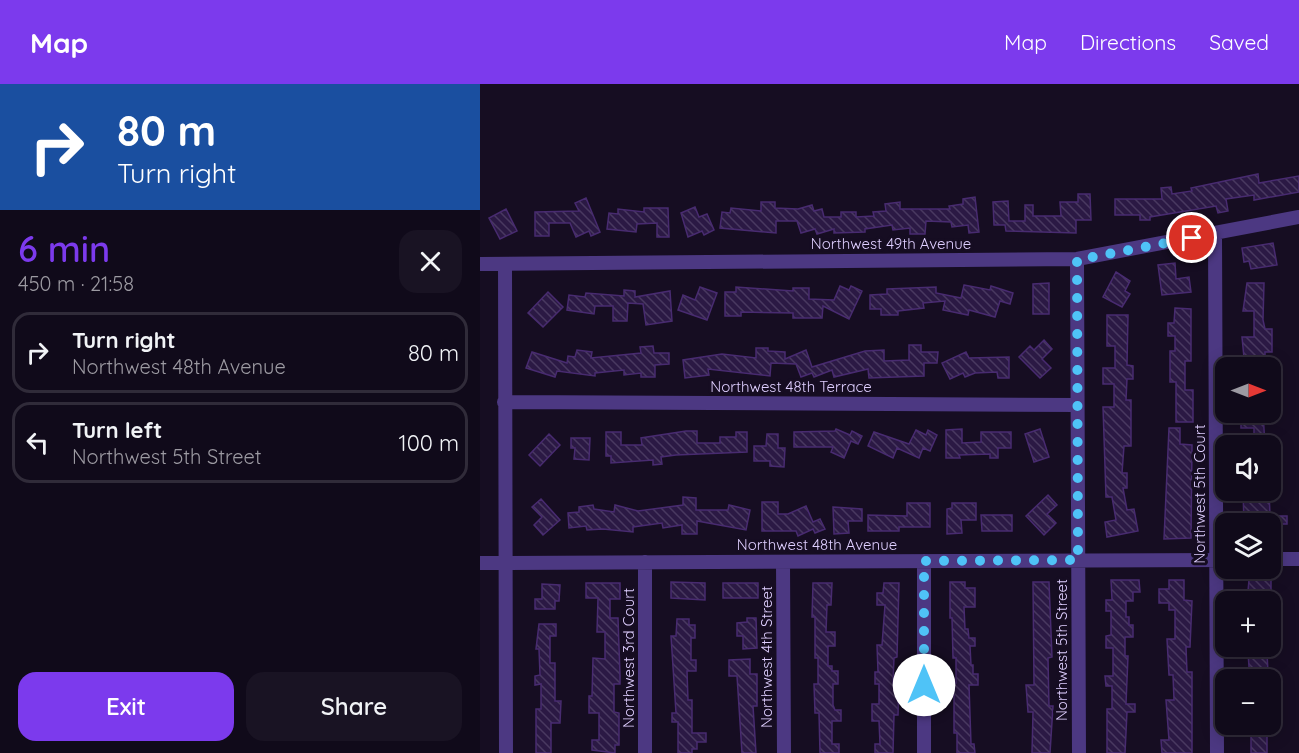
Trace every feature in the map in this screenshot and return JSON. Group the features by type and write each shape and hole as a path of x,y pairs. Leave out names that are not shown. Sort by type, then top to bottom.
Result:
{"street":[{"name":"Northwest 49th Avenue","path":"480,264 1077,260 1299,218"},
{"name":"Northwest 5th Court","path":"1215,234 1220,513"},
{"name":"Northwest 5th Street","path":"1077,260 1078,753"},
{"path":"505,264 506,753"},
{"name":"Northwest 48th Terrace","path":"504,402 1077,405"},
{"name":"Northwest 48th Avenue","path":"480,562 1215,560"},
{"path":"1281,560 1299,560"},
{"path":"924,561 924,753"},
{"name":"Northwest 3rd Court","path":"645,562 645,753"},
{"name":"Northwest 4th Street","path":"783,562 784,753"},
{"name":"Northwest 5th Court","path":"1217,753 1221,579"}],"building":[{"path":"1258,174 1259,183 1299,176 1299,192 1254,200 1254,195 1226,199 1228,211 1218,213 1216,206 1150,217 1150,220 1140,220 1140,215 1115,215 1115,199 1162,199 1161,188 1171,187 1172,194"},
{"path":"1078,194 1090,194 1091,220 1076,220 1076,233 1006,231 1005,225 994,225 993,202 1008,201 1009,221 1025,221 1025,205 1033,205 1033,216 1061,216 1060,202 1078,202"},
{"path":"975,197 979,232 969,233 968,225 952,227 951,222 926,221 925,234 910,234 910,228 893,230 892,225 865,229 865,232 834,233 834,229 817,234 815,229 801,233 797,221 776,221 776,233 720,228 722,212 730,213 731,208 761,211 761,202 775,202 775,208 798,209 812,205 814,211 822,209 824,217 841,217 841,212 856,212 856,217 874,216 873,212 886,211 885,204 900,202 900,209 950,209 949,206 963,204 963,199"},
{"path":"586,198 600,232 591,236 589,231 576,237 570,223 549,223 549,236 535,236 535,212 579,211 575,203"},
{"path":"695,207 699,217 707,214 714,230 704,235 702,231 688,237 681,213"},
{"path":"644,208 668,208 669,237 657,237 657,223 637,224 636,232 607,229 609,213 618,214 618,209 644,212"},
{"path":"506,209 517,231 500,239 489,218"},
{"path":"1273,243 1277,265 1251,269 1249,261 1244,262 1242,248"},
{"path":"1175,263 1176,279 1189,277 1191,292 1162,295 1158,265"},
{"path":"1116,272 1130,281 1125,291 1130,294 1122,307 1103,297"},
{"path":"1049,283 1049,314 1033,314 1033,284"},
{"path":"1247,283 1264,283 1263,320 1265,329 1272,329 1272,352 1265,352 1265,357 1244,357 1242,337 1254,337 1254,311 1243,311"},
{"path":"964,285 990,290 991,286 1013,293 1010,304 1000,301 995,317 969,310 968,315 943,310 945,301 923,303 924,308 898,311 898,315 881,315 881,309 870,309 870,295 887,294 887,289 936,287 936,293 961,298"},
{"path":"840,286 849,290 851,286 862,291 849,319 823,306 822,318 793,318 793,313 741,312 741,316 725,316 725,292 736,292 736,287 793,291 793,288 809,288 809,299 834,300"},
{"path":"700,287 717,293 707,320 678,310 683,295 695,300"},
{"path":"624,290 635,291 635,297 670,291 672,321 646,325 643,304 628,303 627,321 613,321 613,306 595,306 594,314 567,310 569,295 585,297 586,293 624,296"},
{"path":"548,292 563,307 543,327 528,313"},
{"path":"1175,308 1191,309 1191,361 1185,361 1185,390 1193,390 1193,422 1176,422 1176,382 1170,382 1170,351 1175,351 1175,336 1168,336 1168,323 1174,323"},
{"path":"1107,315 1128,315 1127,365 1133,366 1133,379 1127,379 1126,400 1131,400 1131,446 1124,446 1122,473 1127,473 1127,488 1123,488 1127,510 1134,509 1138,531 1107,537 1105,522 1116,520 1112,497 1106,497 1103,407 1114,407 1114,384 1103,384 1103,368 1115,368 1115,346 1107,346"},
{"path":"1044,340 1052,349 1042,359 1051,368 1040,378 1019,357 1030,346 1034,350"},
{"path":"909,345 921,345 921,352 938,352 937,363 924,363 924,376 869,378 868,369 834,377 832,370 814,377 812,373 801,377 796,364 771,363 770,376 708,369 709,375 685,378 683,360 722,354 756,358 756,348 785,352 785,359 806,350 812,367 865,351 884,350 884,361 909,360"},
{"path":"653,346 654,353 669,353 669,364 655,365 655,377 641,377 641,373 624,375 624,370 595,373 595,376 557,371 555,377 526,368 532,352 567,363 568,356 575,357 577,350 592,352 591,358 641,353 640,347"},
{"path":"966,352 969,358 1009,357 1009,378 998,378 997,372 975,373 965,377 963,373 950,379 942,363"},
{"path":"1241,423 1264,423 1264,435 1254,435 1254,428 1241,428"},
{"path":"1169,428 1180,428 1180,444 1192,445 1191,538 1164,539"},
{"path":"836,429 850,435 852,431 862,436 858,444 851,441 844,458 831,452 833,447 794,447 794,432 835,431"},
{"path":"962,429 962,443 981,442 981,432 1011,432 1011,448 998,448 998,458 990,458 990,454 959,455 960,458 946,458 946,430"},
{"path":"1040,429 1049,457 1034,462 1025,434"},
{"path":"916,430 926,435 928,430 937,435 930,451 923,448 919,458 897,448 893,458 868,446 874,432 909,444"},
{"path":"697,431 697,443 720,443 720,437 736,437 736,432 747,432 747,452 661,457 662,464 653,465 653,460 611,463 611,456 606,456 606,432 621,432 621,445 642,445 641,438"},
{"path":"549,434 560,445 540,466 529,455"},
{"path":"767,434 778,434 778,448 785,448 784,467 770,466 770,461 754,461 754,446 766,446"},
{"path":"571,438 590,438 589,460 574,459 575,448 571,448"},
{"path":"1048,495 1057,505 1047,514 1056,523 1044,535 1026,516"},
{"path":"683,497 696,498 696,510 728,510 729,505 750,510 746,530 697,521 697,534 682,534 682,525 663,528 662,523 633,527 633,532 587,530 586,526 569,528 568,513 579,512 579,507 593,505 594,509 614,512 615,505 638,511 683,505"},
{"path":"541,499 560,520 543,535 534,525 542,517 532,507"},
{"path":"1243,501 1269,501 1270,513 1244,513"},
{"path":"762,502 778,502 778,514 788,514 806,506 813,522 820,519 825,529 815,533 813,529 798,536 796,531 762,531"},
{"path":"907,503 930,503 930,527 899,527 899,531 868,531 868,515 907,516"},
{"path":"952,503 976,503 976,520 961,520 962,533 947,534 947,509 952,508"},
{"path":"833,507 862,509 862,521 848,521 849,533 834,534"},
{"path":"981,515 1012,515 1012,531 982,531"},
{"path":"1281,516 1287,516 1287,524 1281,524"},
{"path":"1111,580 1139,580 1140,592 1133,592 1133,601 1126,601 1126,617 1129,617 1129,625 1133,625 1133,637 1125,637 1125,656 1128,656 1126,704 1135,704 1135,712 1127,712 1125,753 1107,753 1107,709 1112,709 1112,686 1106,686 1105,676 1113,676 1113,648 1106,648 1106,636 1111,635 1111,611 1106,611 1106,600 1112,600"},
{"path":"1169,580 1184,580 1184,600 1192,601 1190,647 1186,647 1187,672 1192,672 1192,753 1162,753 1161,740 1169,740 1166,700 1174,700 1173,675 1169,675 1167,639 1175,639 1175,610 1169,610 1169,603 1159,603 1159,589 1169,589"},
{"path":"1249,580 1271,580 1271,591 1248,591"},
{"path":"671,582 705,583 705,600 671,598"},
{"path":"950,582 965,582 965,588 975,588 975,607 964,607 965,629 968,629 969,638 975,638 975,646 970,646 971,665 973,665 973,674 978,674 978,685 969,685 971,744 974,744 975,753 957,753 957,733 954,733 954,695 950,695 950,683 956,683 956,658 953,658"},
{"path":"1033,582 1049,582 1052,657 1048,658 1049,706 1053,706 1050,753 1032,753 1033,712 1028,712 1026,685 1034,685"},
{"path":"586,583 620,583 620,599 610,599 610,618 618,618 620,675 620,684 614,684 614,712 619,713 619,745 615,745 615,753 592,750 592,740 599,740 599,713 589,713 593,658 605,659 605,632 597,632 598,598 586,598"},
{"path":"723,583 758,583 758,598 723,598"},
{"path":"813,583 832,583 831,605 827,605 826,632 835,632 835,646 828,646 828,666 832,666 832,671 838,671 838,684 833,684 833,705 835,710 841,710 841,721 832,721 832,744 839,744 839,753 820,753 819,713 815,713 814,684 818,684 818,658 815,658 815,617 812,617"},
{"path":"884,583 899,583 897,657 894,658 893,683 899,683 898,715 894,715 893,753 875,753 875,744 880,744 879,721 872,721 872,704 879,704 879,684 875,684 875,672 878,672 877,645 882,645 885,605 877,605 877,593 883,593"},
{"path":"542,584 560,585 559,601 555,601 555,609 535,609 535,599 542,599"},
{"path":"747,618 756,618 757,648 743,649 743,636 737,636 737,623 747,622"},
{"path":"677,619 689,619 689,625 695,625 695,638 691,638 691,660 696,660 696,671 687,671 688,700 692,700 692,733 706,733 706,742 697,742 697,749 692,749 692,753 678,753 678,722 672,722 672,713 676,713 671,636 676,636"},
{"path":"539,624 556,624 556,636 550,636 550,663 555,663 555,701 561,701 560,723 551,723 551,753 536,753 536,709 541,709 541,684 535,685 535,676 540,675 539,649 536,649"},
{"path":"1248,657 1267,657 1268,669 1249,669"},
{"path":"750,659 750,674 757,674 757,706 753,706 756,753 742,753 737,676 729,676 729,660"},
{"path":"1251,735 1267,735 1267,753 1251,753"}],"route":[{"path":"924,685 924,561 1078,560 1077,260 1192,238"}]}
